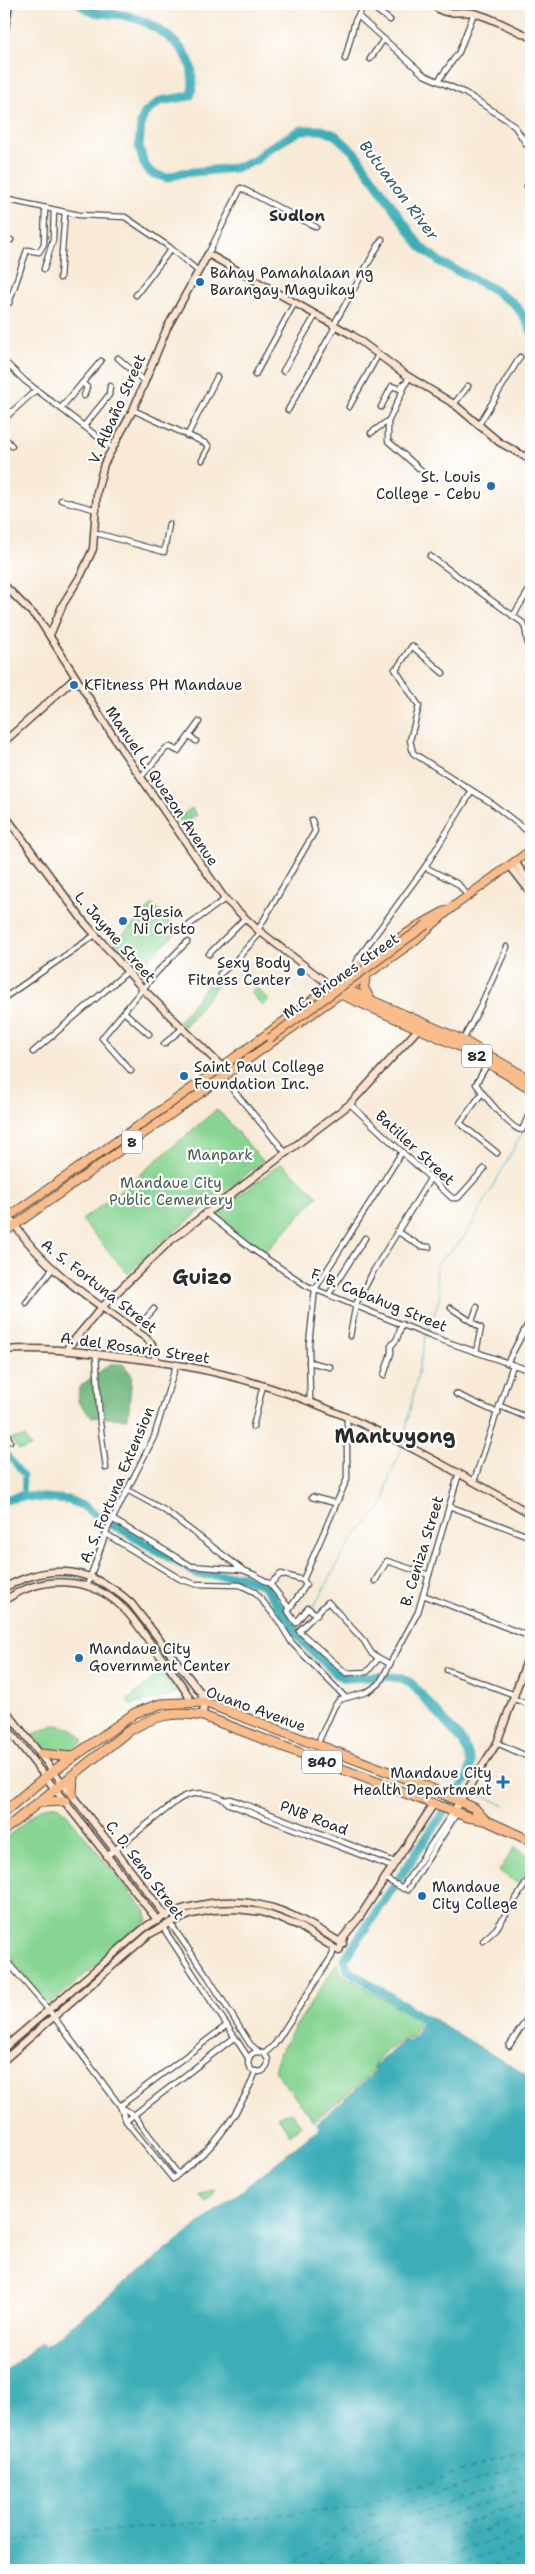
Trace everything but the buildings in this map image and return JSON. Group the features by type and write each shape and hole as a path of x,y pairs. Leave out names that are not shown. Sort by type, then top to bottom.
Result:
{"highway":[{"name":"Ouano Avenue","path":"4,1812 45,1777 135,1713 160,1704 190,1701 204,1702 459,1799"},
{"name":"Ouano Avenue","path":"4,1830 127,1732 146,1720 163,1714 203,1716 446,1809"},
{"path":"41,1754 72,1757"},
{"path":"39,1802 68,1798 73,1776"},
{"name":"840","path":"459,1799 474,1808 486,1820"},
{"name":"840","path":"446,1809 470,1818 486,1820 531,1841"}],"main road":[{"name":"M.C. Briones Street","path":"241,1064 268,1039 531,850"},
{"name":"M.C. Briones Street","path":"6,1218 353,971 425,922 454,906"},
{"name":"M.C. Briones Street","path":"4,1233 366,976 429,930 454,906"},
{"path":"366,976 364,990 373,1002"},
{"name":"82","path":"336,983 354,1002 463,1040 531,1080"},
{"name":"82","path":"329,988 373,1002 422,1025 531,1089"},
{"path":"319,996 326,998 327,1004 340,1001 354,1002"},
{"name":"M.C. Briones Street","path":"236,1056 268,1039"}],"street":[{"path":"4,35 9,4"},
{"path":"345,59 358,16 366,4 390,20"},
{"path":"433,4 439,11 446,14 474,14 531,37"},
{"path":"438,82 459,52 474,14"},
{"path":"358,16 424,75 465,93 500,114 515,127 531,151"},
{"path":"370,59 384,39"},
{"path":"527,186 531,178"},
{"path":"316,227 241,188 208,254 315,316 352,335 407,376 454,404 499,442 531,460"},
{"path":"4,199 96,217 125,217 198,270"},
{"path":"9,303 27,250 39,252 44,244 45,208"},
{"path":"44,269 53,240 54,210"},
{"path":"60,278 66,212"},
{"path":"4,238 11,240"},
{"path":"288,410 382,239"},
{"path":"136,295 171,249"},
{"name":"V. Albaño Street","path":"50,635 62,604 89,559 96,533 98,492 104,464 133,410 167,328 208,254"},
{"path":"255,375 294,304"},
{"path":"284,371 315,316"},
{"path":"349,407 378,354"},
{"path":"478,426 520,357"},
{"path":"118,358 144,382"},
{"path":"60,408 101,361"},
{"path":"4,362 36,390 112,448"},
{"path":"381,407 392,386 400,388 407,376"},
{"path":"407,376 388,421 388,441 421,470"},
{"path":"187,436 217,377"},
{"path":"82,383 88,388 84,396"},
{"path":"84,426 109,395 110,386"},
{"path":"454,404 468,386"},
{"path":"4,419 36,390"},
{"path":"133,410 208,445 202,460"},
{"path":"371,433 388,421"},
{"path":"4,437 12,446"},
{"path":"61,500 97,510"},
{"path":"96,533 164,552 169,524"},
{"path":"430,556 523,623 526,629 528,647 531,651"},
{"name":"Manuel L. Quezon Avenue","path":"4,585 31,610 50,635 75,678 225,899 244,919 323,980 329,988"},
{"path":"513,616 531,587"},
{"path":"443,673 412,646 396,669 419,706 410,740 413,753 490,802 531,834"},
{"path":"4,742 75,678"},
{"path":"141,777 166,748 178,750 199,722"},
{"path":"190,736 196,742"},
{"path":"353,971 359,957 425,867 472,791"},
{"name":"L. Jayme Street","path":"4,814 61,893 95,935 143,989 221,1066"},
{"path":"220,974 259,931 314,831 312,820"},
{"path":"512,864 531,884"},
{"path":"512,864 531,893"},
{"path":"425,867 458,884 468,896"},
{"path":"185,928 225,899"},
{"path":"209,954 244,919"},
{"path":"4,998 95,935"},
{"path":"131,1071 102,1038 143,989 187,942"},
{"path":"463,1040 507,947"},
{"path":"32,1052 127,972"},
{"name":"Manuel L. Quezon Avenue","path":"323,980 336,983"},
{"path":"124,1012 149,1034"},
{"path":"65,1351 102,1307 170,1240 287,1154 350,1104 422,1025"},
{"path":"164,1044 182,1028"},
{"path":"488,1063 476,1084 499,1110 503,1119 518,1130 522,1130 531,1110"},
{"path":"223,1078 287,1154"},
{"path":"482,1093 460,1123 497,1153"},
{"name":"Batiller Street","path":"350,1104 455,1200 484,1169"},
{"path":"310,1402 309,1362 315,1289 402,1152"},
{"path":"350,1336 356,1304 397,1231 430,1179"},
{"name":"A. S. Fortuna Street","path":"4,1207 6,1218 32,1250 102,1307 152,1344 156,1361"},
{"name":"F. B. Cabahug Street","path":"206,1212 258,1254 315,1289 356,1304 430,1336 531,1370"},
{"path":"397,1231 420,1246 429,1247"},
{"path":"329,1294 365,1238"},
{"path":"26,1303 53,1268"},
{"path":"472,1321 477,1307"},
{"path":"451,1308 481,1328 476,1352"},
{"path":"135,1330 154,1309"},
{"path":"507,1363 531,1318"},
{"path":"384,1375 391,1353 391,1346 397,1339 402,1324"},
{"name":"A. del Rosario Street","path":"4,1350 28,1348 156,1361 263,1385 348,1418 407,1446 474,1481 531,1514"},
{"path":"96,1354 100,1422 106,1468"},
{"path":"309,1362 330,1367"},
{"name":"A. S. Fortuna Extension","path":"87,1586 112,1520 154,1437 176,1364"},
{"path":"474,1481 513,1365"},
{"path":"253,1426 263,1385"},
{"path":"456,1394 498,1413"},
{"path":"500,1406 531,1419"},
{"path":"316,1615 309,1609 298,1623 288,1611 306,1585 304,1580 347,1478 348,1418"},
{"path":"4,1426 10,1442"},
{"name":"B. Ceniza Street","path":"345,1698 368,1692 380,1680 418,1612 459,1473"},
{"path":"127,1490 164,1510 243,1570 270,1584 290,1609"},
{"path":"312,1497 335,1503"},
{"path":"449,1506 531,1538"},
{"path":"112,1520 190,1566 243,1570"},
{"path":"107,1532 180,1579 195,1584 240,1585 260,1597 292,1643 345,1698 339,1700 334,1707 317,1745"},
{"path":"375,1581 387,1561 429,1574"},
{"path":"4,1588 23,1577 49,1571 70,1572 91,1577 113,1588 131,1603 201,1693 204,1702 203,1716"},
{"path":"270,1584 281,1574 304,1580"},
{"path":"4,1601 26,1588 40,1584 54,1582 87,1586 123,1608 181,1683 190,1701"},
{"path":"423,1595 531,1636"},
{"path":"378,1659 367,1672 346,1673 340,1670 299,1631 328,1602 378,1659 390,1664"},
{"path":"261,2053 268,2060 267,2066 263,2070 256,2071 250,2067 249,2059 254,2053 261,2053 275,2044 342,1941 387,1880 393,1865 471,1785 497,1742 531,1649"},
{"path":"447,1670 531,1705"},
{"name":"C. D. Seno Street","path":"4,1708 64,1784 68,1798 107,1856 162,1926 249,2059"},
{"name":"C. D. Seno Street","path":"4,1724 55,1790 68,1798 114,1850 165,1915 208,1977 250,2044 261,2053"},
{"path":"497,1742 531,1758"},
{"name":"PNB Road","path":"107,1856 183,1797 200,1793 224,1800 229,1804 393,1865"},
{"path":"387,1880 403,1888 446,1809"},
{"path":"483,1941 496,1928 531,1876"},
{"path":"4,2048 48,2009 157,1919 165,1915 210,1902 236,1900 264,1904 300,1918 342,1941"},
{"path":"4,2060 148,1935 170,1923 212,1910 236,1909 262,1912 297,1925 335,1952"},
{"path":"4,1958 48,2009 120,2106 126,2121 173,2179 207,2150 216,2139 250,2087 256,2071"},
{"path":"509,2046 531,2013"},
{"path":"120,2106 227,2025"},
{"path":"126,2121 235,2037"},
{"path":"120,2106 134,2115 178,2174"}],"green space":[{"path":"192,808 197,815 182,826 177,819"},
{"path":"153,904 177,932 134,973 111,947"},
{"path":"218,972 222,980 184,1027 178,1022"},
{"path":"256,987 269,1000 263,1006 250,992"},
{"path":"217,1109 263,1161 159,1244 128,1274 82,1220 117,1194"},
{"path":"281,1163 318,1196 263,1255 213,1216"},
{"path":"110,1364 123,1364 132,1375 128,1419 92,1417 78,1402 79,1387"},
{"path":"25,1437 31,1447 19,1450 10,1439"},
{"path":"164,1669 178,1690 174,1695 131,1705 127,1701"},
{"path":"54,1725 71,1729 84,1741 69,1752 45,1749 32,1735"},
{"path":"50,1805 57,1805 65,1812 145,1910 148,1921 52,2003 46,2002 4,1949 4,1840 40,1809"},
{"path":"515,1847 531,1858 531,1870 520,1885 499,1871"},
{"path":"337,1963 342,1974 420,2021 412,2037 401,2041 385,2053 373,2067 374,2072 314,2121 274,2070 281,2049"},
{"path":"291,2112 301,2125 290,2135 278,2117"},
{"path":"216,2189 213,2193 215,2195 206,2203 199,2196"}],"water":[{"path":"425,2014 531,2078 531,2570 4,2570 4,2372 42,2342 46,2346 320,2128 317,2123 376,2072 373,2067 404,2041 409,2041 415,2036"}],"waterway":[{"name":"Butuanon River","path":"80,4 90,11 127,16 148,24 178,45 190,64 193,85 190,96 160,101 145,113 141,122 139,147 144,164 151,173 167,178 182,173 235,168 256,160 266,150 301,130 322,130 335,135 355,153 420,246 440,262 495,290 512,302 523,315 531,330"},
{"path":"428,1333 440,1296 436,1280 437,1263 460,1242 469,1230 531,1117"},
{"path":"403,1442 426,1336"},
{"path":"294,1629 313,1608 355,1536 383,1505 388,1481 402,1446"},
{"path":"4,1450 24,1476 23,1497"},
{"path":"4,1500 22,1496 69,1500 85,1507 103,1521 118,1527 197,1574 238,1576 264,1585 304,1643 337,1674 345,1678 384,1676 401,1678 411,1683 463,1742 471,1762 469,1775 344,1960 348,1970 423,2018"},
{"path":"471,1791 504,1805"}],"ferry route":[{"path":"4,2541 353,2508 531,2449"},
{"path":"286,2570 361,2519 531,2462"},
{"path":"309,2570 368,2530 531,2475"},
{"path":"332,2570 375,2541 531,2487"},
{"path":"356,2570 382,2552 531,2500"},
{"path":"379,2570 390,2563 531,2513"},
{"path":"408,2570 531,2526"},
{"path":"445,2570 531,2539"},
{"path":"482,2570 531,2552"},
{"path":"518,2570 531,2565"}],"place":[{"name":"Bahay Pamahalaan ng Barangay Maguikay","path":"200,282"},
{"name":"St. Louis College - Cebu","path":"491,486"},
{"name":"KFitness PH Mandaue","path":"74,685"},
{"name":"Iglesia Ni Cristo","path":"123,921"},
{"name":"Sexy Body Fitness Center","path":"301,972"},
{"name":"Saint Paul College Foundation Inc.","path":"184,1076"},
{"name":"Mandaue City Government Center","path":"79,1658"},
{"name":"Mandaue City Health Department","path":"503,1782"},
{"name":"Mandaue City College","path":"422,1896"}],"district":[{"name":"Sudlon","path":"297,215"},
{"name":"Guizo","path":"202,1277"},
{"name":"Mantuyong","path":"395,1436"}],"park label":[{"name":"Manpark","path":"220,1155"},
{"name":"Mandaue City Public Cementery","path":"171,1192"}]}
